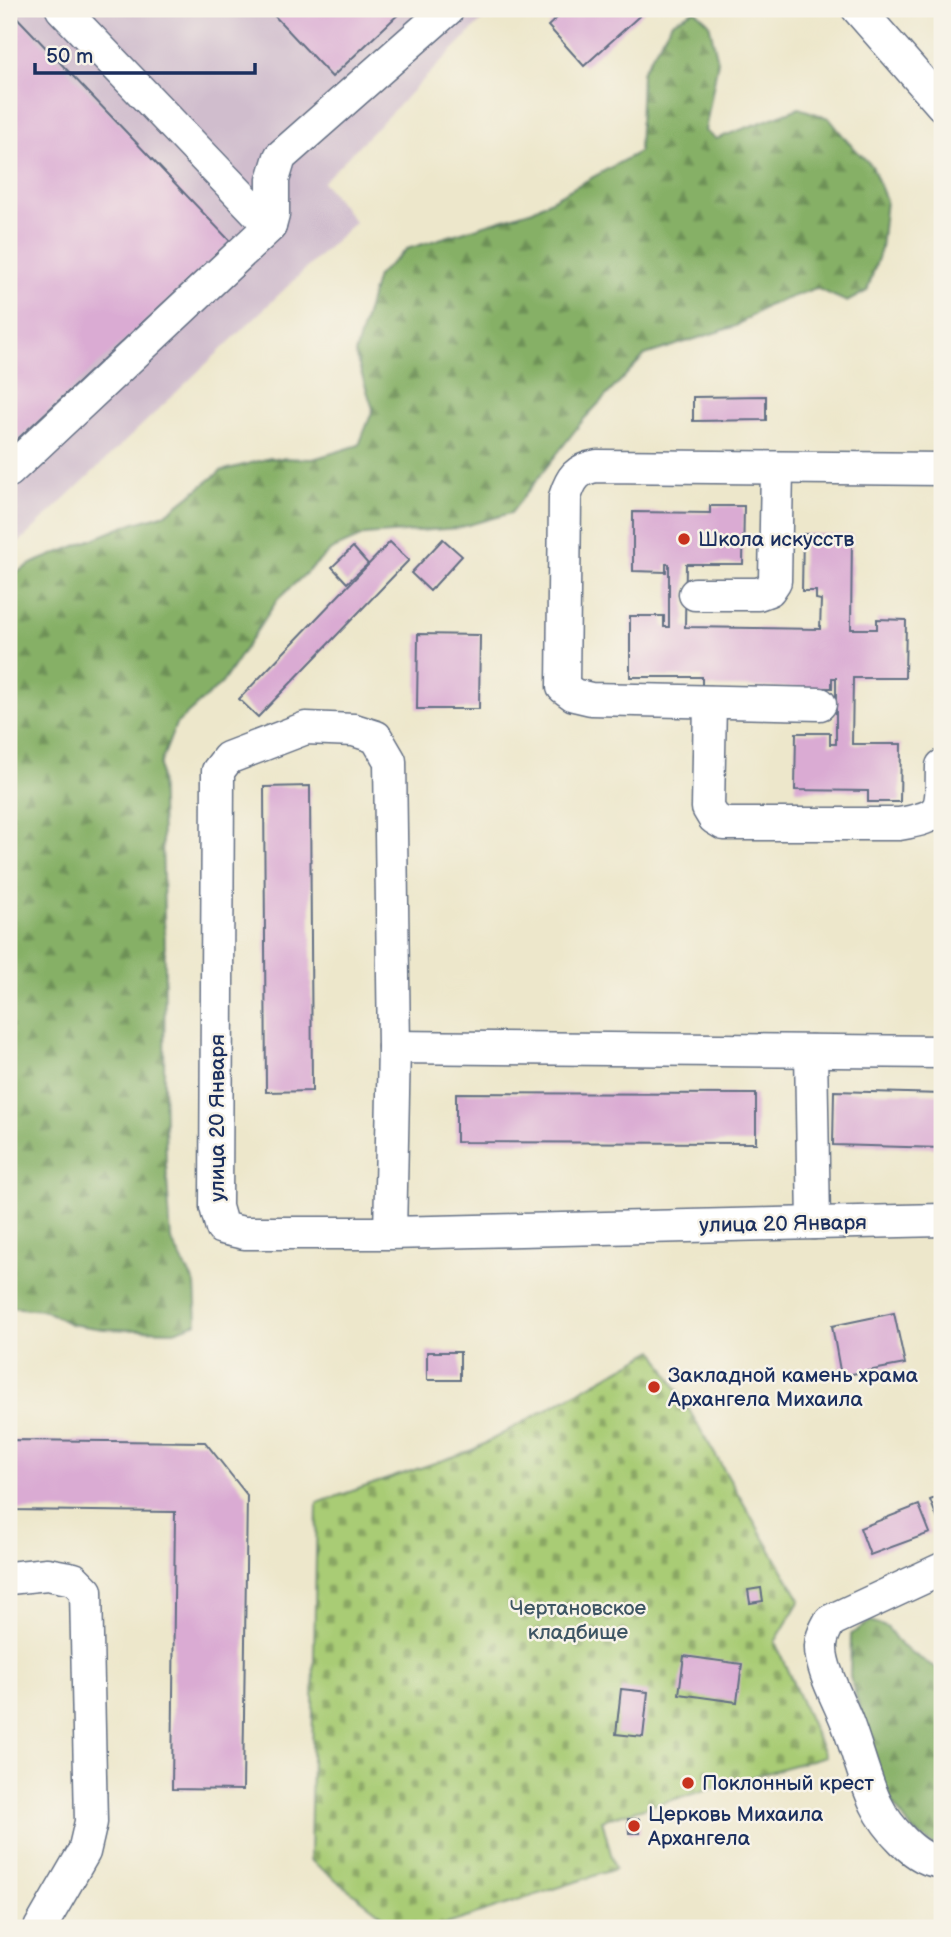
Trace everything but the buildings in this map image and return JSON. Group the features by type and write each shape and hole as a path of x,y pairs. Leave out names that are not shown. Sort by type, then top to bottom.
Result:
{"street":[{"path":"62,9 270,226"},
{"path":"9,471 270,226 273,215 273,180 279,157 448,9"},
{"path":"858,9 942,105"},
{"path":"820,704 591,699 574,695 563,687 565,497 571,480 582,468 597,466 942,469"},
{"path":"695,594 758,594 769,590 775,581 777,468"},
{"path":"710,702 708,808 714,818 724,824 899,824 922,820 934,815 941,804 942,765"},
{"name":"улица 20 Января","path":"394,1047 390,761 376,737 354,730 306,728 228,758 218,771 216,1207 222,1228 244,1233 390,1233 942,1220"},
{"path":"390,1233 394,1047 942,1052"},
{"path":"811,1051 814,1223"},
{"path":"942,1569 830,1621 821,1646 825,1666 876,1803 904,1842 931,1860 942,1861"},
{"path":"9,1578 47,1574 74,1579 86,1591 91,1822 84,1852 40,1928"}],"shaded area":[{"path":"9,9 493,9 323,182 355,222 9,552"}],"green space":[{"path":"695,10 709,23 718,61 705,131 716,139 799,108 829,118 872,166 886,200 881,249 867,291 847,302 816,288 767,306 736,326 645,355 584,419 511,513 458,528 365,535 331,550 278,599 222,683 176,724 160,765 165,951 164,1085 171,1240 195,1284 197,1323 174,1331 103,1329 70,1324 44,1310 9,1307 9,577 33,563 128,525 166,514 221,471 270,458 313,459 359,445 373,409 355,354 377,276 407,249 533,210 639,152 642,72 672,22"},
{"name":"Чертановское кладбище","path":"654,1350 800,1600 775,1642 825,1756 602,1820 615,1869 435,1928 399,1928 310,1860 317,1503 473,1450"},
{"path":"871,1621 888,1628 901,1646 942,1672 942,1844 933,1845 912,1830 886,1794 850,1677 851,1634"}],"place":[{"name":"Школа искусств","path":"684,539"},
{"name":"Закладной камень храма Архангела Михаила","path":"654,1387"},
{"name":"Поклонный крест","path":"688,1783"},
{"name":"Церковь Михаила Архангела","path":"634,1826"}]}
